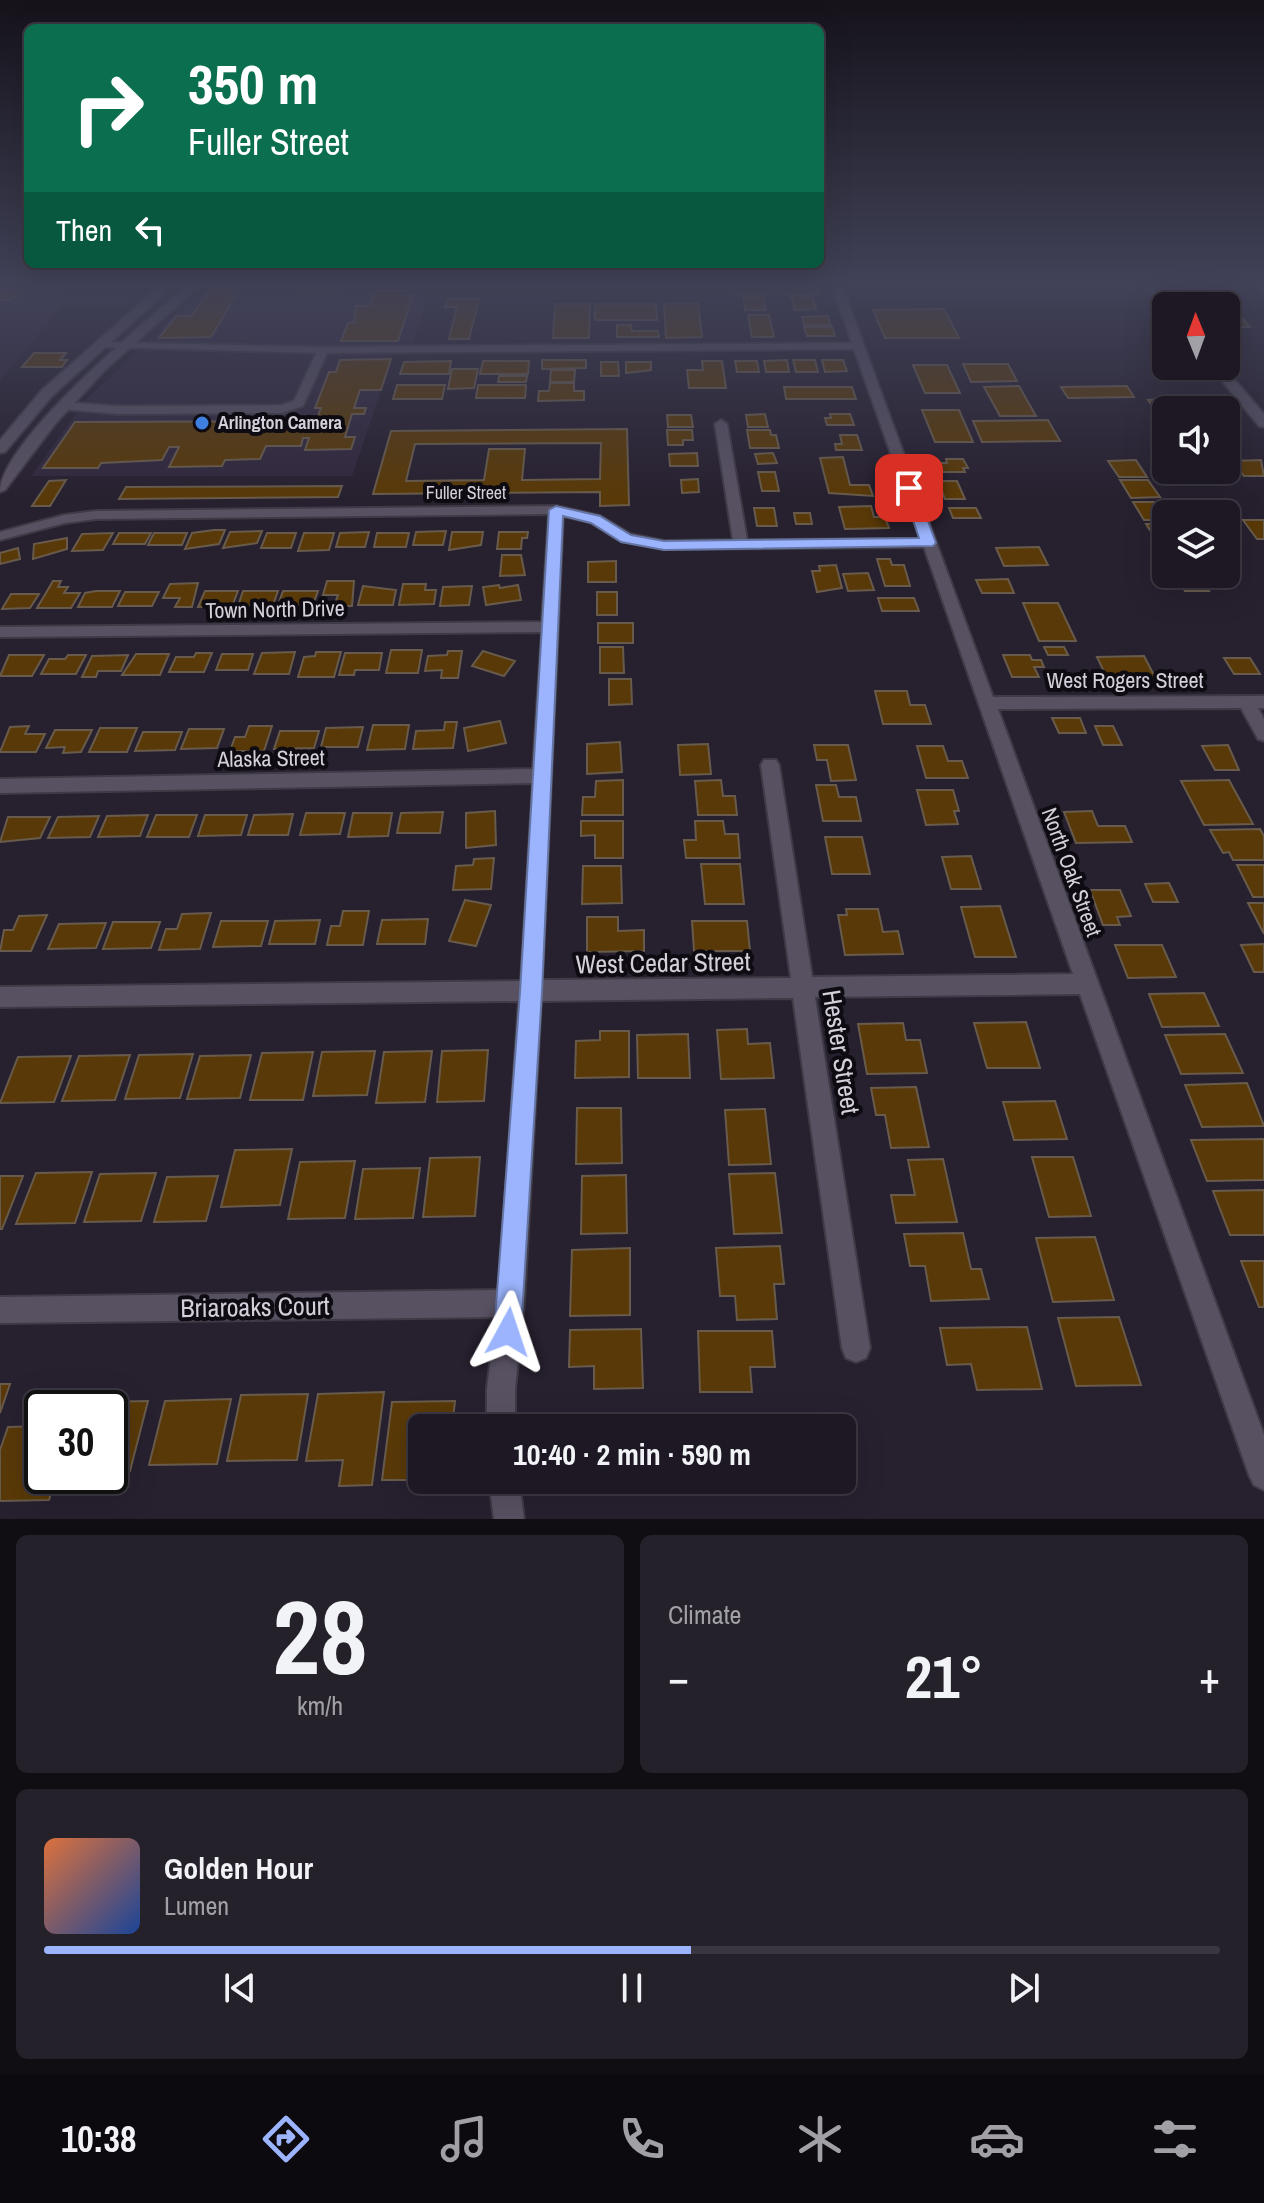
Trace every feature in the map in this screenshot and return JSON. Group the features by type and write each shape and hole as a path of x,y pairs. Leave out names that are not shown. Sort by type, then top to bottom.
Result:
{"main road":[{"path":"0,449 47,393 88,357"},
{"path":"0,487 63,406 113,357"},
{"path":"1229,380 1262,417"}],"street":[{"path":"63,406 119,410 282,409 299,403 320,357"},
{"name":"North Oak Street","path":"863,357 1264,1475"},
{"path":"721,424 741,546"},
{"path":"501,1414 531,992 556,510"},
{"name":"Fuller Street","path":"0,536 64,519 96,515 556,510 595,519 626,538 651,543 741,546 928,543"},
{"name":"Town North Drive","path":"0,632 550,627"},
{"path":"1245,701 1264,734"},
{"name":"West Rogers Street","path":"985,703 1264,702"},
{"name":"Hester Street","path":"770,765 856,1348"},
{"name":"Alaska Street","path":"0,786 542,776"},
{"name":"West Cedar Street","path":"0,997 1087,984"},
{"name":"Briaroaks Court","path":"0,1310 511,1303"},
{"path":"506,1494 509,1519"}],"shaded area":[{"path":"0,357 19,357 0,380"},
{"path":"131,357 392,357 352,476 31,476 86,400"}],"building":[{"path":"31,357 63,357 60,360 67,360 62,367 22,367"},
{"path":"391,359 381,390 360,390 354,408 366,408 364,414 352,414 345,437 355,437 351,449 305,450 309,438 303,438 301,446 266,446 260,459 225,460 222,466 169,467 179,447 169,447 162,460 101,463 98,468 43,468 75,422 316,421 321,408 315,408 329,372 336,372 340,360"},
{"path":"542,360 586,360 586,368 542,369"},
{"path":"787,360 789,372 766,372 764,361"},
{"path":"793,360 815,360 818,372 796,372"},
{"path":"822,360 843,360 847,371 825,372"},
{"path":"451,361 449,374 400,374 404,362"},
{"path":"483,361 529,361 528,374 480,374"},
{"path":"702,361 722,361 726,388 689,388 687,370 703,370"},
{"path":"735,361 757,361 759,372 737,372"},
{"path":"601,362 618,362 619,376 601,376"},
{"path":"626,362 651,362 651,370 626,373"},
{"path":"963,364 1008,364 1017,381 971,382"},
{"path":"913,365 947,365 960,393 925,393"},
{"path":"452,369 478,369 474,388 448,389"},
{"path":"551,370 575,370 574,382 550,382"},
{"path":"499,376 527,376 526,382 498,382"},
{"path":"550,383 574,383 574,391 584,391 584,400 538,401 539,391 549,391"},
{"path":"397,385 445,385 442,399 393,399"},
{"path":"478,385 526,385 525,398 476,398"},
{"path":"1019,386 1036,416 1000,416 984,387"},
{"path":"1127,386 1134,397 1068,398 1061,387"},
{"path":"784,387 852,387 856,399 786,399"},
{"path":"922,410 959,410 973,442 935,442"},
{"path":"765,414 768,427 748,427 746,415"},
{"path":"830,414 850,414 854,425 827,425 825,418 831,418"},
{"path":"667,415 691,415 693,427 668,427"},
{"path":"1048,420 1060,441 982,442 973,421"},
{"path":"627,429 629,505 600,506 600,492 373,494 391,431","holes":["601,443 600,479 522,480 525,449 489,449 484,480 406,481 415,444"]},
{"path":"667,430 692,430 693,440 683,440 683,445 668,445"},
{"path":"747,430 770,430 771,435 776,435 779,448 750,448"},
{"path":"840,435 857,435 862,450 836,450 835,444 842,444"},
{"path":"697,453 698,466 670,466 669,454"},
{"path":"773,453 777,463 758,464 755,454"},
{"path":"843,457 850,485 869,485 873,496 829,493 820,458"},
{"path":"946,459 963,459 968,468 963,468 965,472 936,472 933,463 947,463"},
{"path":"1136,460 1147,477 1119,477 1108,461"},
{"path":"1261,460 1264,476 1244,476 1240,471 1240,461"},
{"path":"758,472 775,472 779,491 762,491"},
{"path":"698,479 699,492 682,493 681,480"},
{"path":"66,480 50,506 32,506 49,481"},
{"path":"1120,480 1148,480 1160,497 1131,498"},
{"path":"938,481 957,481 965,499 945,499"},
{"path":"342,486 338,497 119,499 126,487"},
{"path":"1133,502 1152,502 1152,520 1144,520"},
{"path":"871,506 874,517 885,517 889,528 845,529 839,507"},
{"path":"754,508 774,508 777,526 757,526"},
{"path":"949,508 976,508 981,518 953,518"},
{"path":"794,513 810,513 812,524 796,524"},
{"path":"1243,520 1264,520 1264,539 1257,539"},
{"path":"225,530 219,544 185,549 192,533"},
{"path":"262,531 257,543 223,548 230,532"},
{"path":"446,531 443,545 413,545 416,532"},
{"path":"369,532 365,547 336,547 340,533"},
{"path":"452,532 483,532 481,545 449,550"},
{"path":"499,532 528,532 527,538 522,538 521,549 497,549"},
{"path":"113,533 103,550 72,551 82,534"},
{"path":"119,533 151,533 145,544 113,544"},
{"path":"154,533 187,533 182,545 148,545"},
{"path":"267,533 296,533 291,548 261,548"},
{"path":"304,533 334,533 329,550 298,551"},
{"path":"377,533 409,533 406,547 374,547"},
{"path":"67,538 67,549 33,559 34,544"},
{"path":"1039,547 1048,565 1004,566 996,548"},
{"path":"18,548 20,559 0,564 0,553"},
{"path":"502,555 521,555 525,575 500,576"},
{"path":"877,559 890,559 892,565 904,565 910,586 885,586"},
{"path":"616,561 616,582 588,582 588,562"},
{"path":"836,565 842,588 817,592 812,571 820,571 819,566"},
{"path":"868,573 874,590 848,591 843,574"},
{"path":"1008,579 1014,593 982,593 976,580"},
{"path":"53,581 61,581 58,587 68,587 64,593 80,593 71,608 37,608"},
{"path":"327,581 354,581 352,606 334,606 338,595 323,595"},
{"path":"198,583 192,607 175,607 180,598 163,598 170,584"},
{"path":"403,584 426,584 425,590 436,590 434,604 399,605"},
{"path":"499,585 500,588 518,585 521,600 486,605 483,587"},
{"path":"363,586 396,590 393,605 358,605"},
{"path":"472,586 469,605 440,606 443,587"},
{"path":"1183,588 1207,588 1209,591 1185,591"},
{"path":"120,591 112,607 78,607 85,593"},
{"path":"205,591 238,591 232,606 198,607"},
{"path":"243,591 278,591 273,605 238,606"},
{"path":"283,591 318,591 313,605 278,605"},
{"path":"125,592 159,592 152,606 118,606"},
{"path":"597,592 617,592 617,615 597,615"},
{"path":"11,594 39,594 30,608 2,609"},
{"path":"878,598 914,598 919,611 882,611"},
{"path":"1023,603 1058,603 1076,641 1039,641"},
{"path":"598,623 633,623 633,643 598,643"},
{"path":"600,647 623,647 624,673 600,673"},
{"path":"1044,647 1064,647 1068,655 1048,655"},
{"path":"391,650 422,650 418,673 386,673"},
{"path":"448,651 462,651 458,678 441,678 442,670 425,671 428,656 447,655"},
{"path":"483,651 515,661 504,676 472,666"},
{"path":"295,652 289,674 254,674 262,653"},
{"path":"316,652 341,652 334,677 298,677 304,657 315,656"},
{"path":"196,653 212,653 204,672 169,672 176,657 194,657"},
{"path":"345,653 382,653 379,670 355,670 354,675 339,675"},
{"path":"136,654 169,654 160,675 122,675"},
{"path":"222,654 253,654 248,670 216,670"},
{"path":"9,655 44,655 32,676 0,676"},
{"path":"68,655 86,655 76,674 41,674 49,659 65,659"},
{"path":"128,655 121,671 98,671 96,677 82,677 92,656"},
{"path":"1003,655 1030,655 1032,660 1041,660 1044,667 1034,667 1039,677 1012,677"},
{"path":"1144,656 1156,679 1108,680 1097,657"},
{"path":"1224,658 1250,658 1260,674 1234,674"},
{"path":"609,679 631,679 632,704 609,705"},
{"path":"875,691 907,691 910,705 925,705 931,724 883,724"},
{"path":"1052,718 1080,718 1086,733 1059,733"},
{"path":"500,721 506,743 468,751 464,728"},
{"path":"445,722 457,722 453,748 413,749 416,731 444,730"},
{"path":"373,725 409,725 405,749 367,750"},
{"path":"29,726 25,734 45,734 36,752 0,752 10,727"},
{"path":"249,726 272,726 264,751 230,751 235,737 245,737"},
{"path":"1095,726 1113,726 1122,745 1103,745"},
{"path":"363,727 358,747 321,747 326,728"},
{"path":"100,728 137,728 127,752 89,752"},
{"path":"189,729 224,729 217,748 181,749"},
{"path":"55,730 92,730 81,752 63,753 65,747 46,748"},
{"path":"280,731 319,731 314,748 274,749"},
{"path":"143,732 182,732 175,750 135,751"},
{"path":"620,742 622,772 587,774 587,744"},
{"path":"708,744 711,774 680,775 678,745"},
{"path":"814,745 848,745 856,780 831,781 827,760 817,760"},
{"path":"1228,745 1239,770 1215,770 1202,746"},
{"path":"917,746 943,746 948,761 962,761 968,778 926,778"},
{"path":"623,780 623,815 582,815 583,797 595,797 596,781"},
{"path":"721,780 723,796 735,796 737,815 698,815 695,781"},
{"path":"1229,780 1253,824 1204,825 1181,781"},
{"path":"816,785 836,785 839,797 856,797 861,821 823,821"},
{"path":"917,790 953,790 959,811 954,811 958,824 926,825"},
{"path":"495,811 496,845 466,848 466,813"},
{"path":"1092,811 1098,826 1125,826 1132,842 1076,843 1064,812"},
{"path":"443,812 440,833 397,833 401,813"},
{"path":"306,813 345,813 340,834 300,835"},
{"path":"353,813 392,813 388,836 348,837"},
{"path":"293,814 288,835 248,835 254,815"},
{"path":"148,815 140,836 98,837 107,816"},
{"path":"156,815 197,815 189,837 147,837"},
{"path":"205,815 247,815 241,835 198,836"},
{"path":"99,816 90,837 48,838 58,817"},
{"path":"8,817 50,817 40,838 0,842"},
{"path":"581,821 623,821 623,858 595,858 595,835 581,836"},
{"path":"695,821 723,821 725,834 738,834 740,858 686,858 684,840 696,840"},
{"path":"1260,829 1264,836 1264,860 1233,860 1229,852 1223,853 1210,830"},
{"path":"825,837 862,837 870,874 832,874"},
{"path":"971,856 981,889 951,889 942,857"},
{"path":"494,858 491,889 453,890 456,866 473,865 474,859"},
{"path":"701,864 740,864 744,904 705,904"},
{"path":"1237,865 1264,865 1264,897 1253,897"},
{"path":"583,866 621,866 622,903 582,904"},
{"path":"1169,883 1178,902 1153,902 1145,884"},
{"path":"1090,890 1120,890 1131,916 1117,917 1120,925 1103,925"},
{"path":"465,900 491,905 476,946 449,941"},
{"path":"1248,903 1264,903 1264,934"},
{"path":"1000,906 1016,957 975,957 961,907"},
{"path":"846,909 878,909 883,932 898,931 903,954 845,955 838,915 847,915"},
{"path":"343,911 369,911 363,945 327,945 331,926 340,926"},
{"path":"211,913 200,949 159,950 166,929 177,929 182,914"},
{"path":"47,915 31,951 0,951 4,930 13,930 19,916"},
{"path":"587,917 618,917 618,931 644,930 644,951 587,952"},
{"path":"428,919 425,944 377,944 382,920"},
{"path":"320,920 315,944 269,944 275,921"},
{"path":"221,921 268,921 261,946 213,947"},
{"path":"692,921 747,921 750,951 694,951"},
{"path":"113,922 160,922 151,948 103,949"},
{"path":"106,923 96,948 48,949 59,924"},
{"path":"1264,944 1264,972 1254,972 1241,945"},
{"path":"1115,945 1162,945 1176,977 1128,978"},
{"path":"1204,993 1219,1026 1162,1027 1149,994"},
{"path":"1026,1022 1040,1068 987,1068 974,1023"},
{"path":"903,1023 906,1040 920,1040 927,1073 867,1074 858,1024"},
{"path":"747,1029 748,1044 770,1043 774,1078 721,1079 717,1030"},
{"path":"600,1031 629,1031 629,1077 575,1078 576,1041 600,1040"},
{"path":"688,1034 690,1078 638,1078 637,1035"},
{"path":"1225,1034 1243,1073 1181,1074 1165,1035"},
{"path":"488,1050 484,1101 437,1102 442,1051"},
{"path":"375,1051 367,1095 313,1096 322,1052"},
{"path":"432,1051 425,1102 376,1103 384,1052"},
{"path":"313,1052 303,1100 250,1100 262,1053"},
{"path":"193,1054 180,1098 125,1099 139,1055"},
{"path":"130,1055 115,1100 62,1101 79,1056"},
{"path":"251,1055 240,1098 187,1099 200,1056"},
{"path":"71,1056 54,1102 0,1103 18,1057"},
{"path":"1247,1083 1264,1126 1202,1127 1185,1085"},
{"path":"916,1087 929,1147 891,1148 885,1115 876,1115 871,1088"},
{"path":"1055,1101 1067,1139 1014,1140 1003,1102"},
{"path":"577,1108 621,1108 622,1163 576,1164"},
{"path":"765,1109 771,1164 729,1165 725,1110"},
{"path":"1264,1139 1264,1180 1207,1181 1191,1140"},
{"path":"292,1149 280,1205 221,1207 235,1150"},
{"path":"480,1157 475,1216 423,1217 430,1158"},
{"path":"1032,1157 1073,1157 1091,1216 1049,1217"},
{"path":"943,1159 957,1222 896,1223 891,1195 915,1195 908,1160"},
{"path":"355,1161 345,1218 288,1219 300,1162"},
{"path":"420,1168 413,1218 355,1219 363,1169"},
{"path":"92,1172 75,1223 16,1224 36,1173"},
{"path":"156,1173 141,1221 84,1222 100,1174"},
{"path":"775,1173 782,1233 734,1234 729,1174"},
{"path":"626,1175 627,1233 581,1234 582,1176"},
{"path":"0,1176 23,1176 2,1229 0,1229"},
{"path":"218,1176 206,1221 154,1222 167,1177"},
{"path":"1264,1190 1264,1235 1230,1235 1213,1191"},
{"path":"963,1233 971,1269 981,1269 989,1299 931,1301 925,1266 910,1266 904,1234"},
{"path":"1095,1237 1114,1300 1053,1302 1036,1238"},
{"path":"780,1246 784,1284 774,1284 777,1319 737,1320 735,1296 720,1296 716,1248"},
{"path":"630,1248 630,1315 570,1316 572,1250"},
{"path":"1241,1261 1264,1261 1264,1307 1259,1307"},
{"path":"1119,1317 1141,1385 1076,1386 1058,1318"},
{"path":"1027,1327 1042,1389 977,1390 971,1364 947,1365 940,1328"},
{"path":"641,1329 643,1388 594,1389 594,1366 569,1367 570,1330"},
{"path":"698,1331 772,1331 775,1367 750,1367 752,1392 700,1392"},
{"path":"0,1384 10,1384 0,1413"},
{"path":"384,1392 372,1485 339,1486 343,1460 306,1461 318,1394"},
{"path":"308,1394 297,1460 227,1461 241,1395"},
{"path":"231,1399 217,1464 149,1465 165,1401"},
{"path":"128,1401 148,1401 130,1471 128,1471"},
{"path":"455,1401 454,1414 408,1414 408,1480 382,1480 392,1402"},
{"path":"8,1427 24,1427 24,1494 51,1494 49,1500 0,1501 0,1450"}],"place":[{"name":"Arlington Camera","path":"202,423"}],"route":[{"path":"508,1332 531,992 556,510 595,519 626,538 664,545 928,543 909,488"}]}
